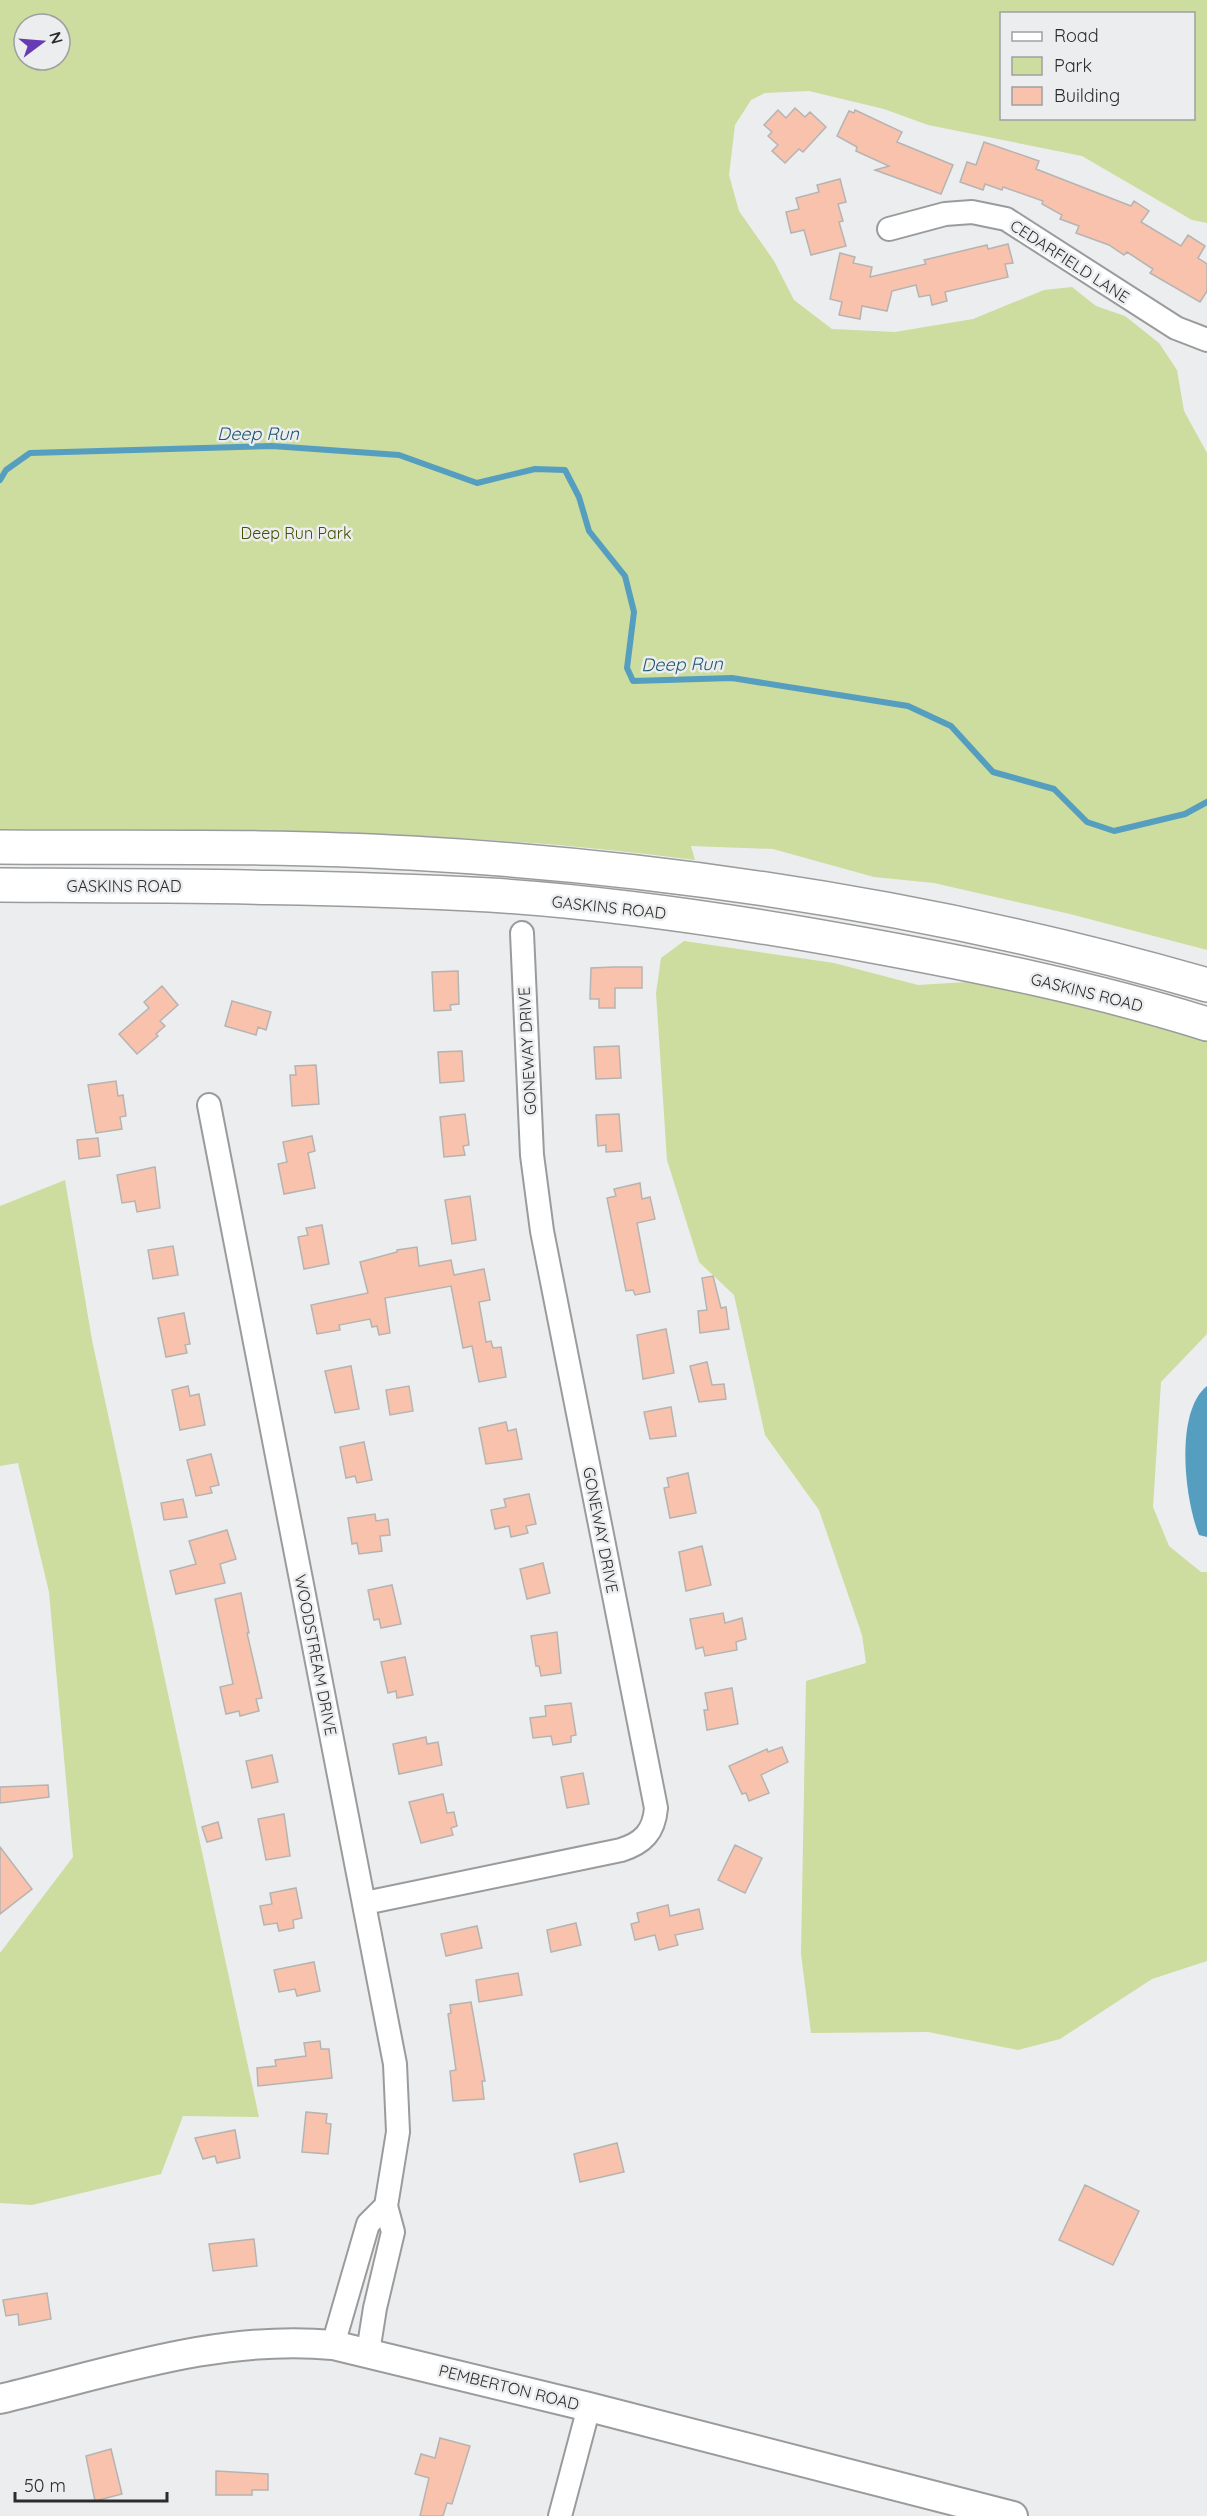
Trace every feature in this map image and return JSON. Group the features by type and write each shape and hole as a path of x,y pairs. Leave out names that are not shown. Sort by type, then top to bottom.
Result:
{"main road":[{"path":"0,847 276,849 410,853 566,864 677,876 789,892 941,921 1043,942 1207,985"},
{"name":"GASKINS ROAD","path":"0,885 323,887 494,896 631,908 771,927 978,966 1207,1024"}],"street":[{"name":"CEDARFIELD LANE","path":"889,229 945,214 972,212 1006,219 1176,328 1207,340"},
{"name":"GONEWAY DRIVE","path":"365,1903 621,1850 636,1845 649,1834 655,1822 656,1808 542,1231 532,1155 522,933"},
{"name":"WOODSTREAM DRIVE","path":"209,1105 385,2003 398,2092 398,2132 386,2206 393,2232 375,2308 368,2352"},
{"path":"333,2345 368,2224 386,2206"},
{"name":"PEMBERTON ROAD","path":"0,2399 195,2352 247,2343 303,2342 333,2345 589,2407 961,2509 1013,2516"},
{"path":"560,2516 589,2407"}],"green space":[{"name":"Deep Run Park","path":"0,0 1207,0 1207,223 1192,220 1082,156 928,125 884,109 809,91 765,93 751,100 735,125 729,175 739,211 774,261 794,300 832,329 895,332 973,319 1044,290 1072,287 1096,306 1125,316 1159,343 1177,370 1184,411 1207,453 1207,950 1070,914 934,883 874,877 773,849 691,846 695,860 522,842 261,831 0,829"},
{"path":"684,941 834,963 918,985 983,981 1207,1038 1207,1334 1161,1382 1153,1507 1169,1546 1201,1572 1207,1572 1207,1961 1152,1979 1060,2039 1018,2050 928,2032 811,2033 801,1954 806,1681 866,1663 862,1635 819,1510 765,1435 734,1295 699,1262 667,1160 656,993 661,958"},
{"path":"65,1180 92,1340 259,2117 183,2116 161,2174 32,2205 0,2203 0,1953 73,1857 49,1592 18,1463 0,1466 0,1206"}],"water":[{"path":"1207,1386 1207,1537 1199,1535 1194,1520 1185,1458 1190,1415 1197,1398"}],"building":[{"path":"795,108 805,117 810,112 826,127 803,152 799,149 785,163 772,151 778,145 768,136 772,132 764,125 778,110 786,118"},
{"path":"855,110 902,132 897,142 953,165 941,194 875,170 889,166 856,151 857,147 837,136 849,111 854,113"},
{"path":"984,142 1039,161 1036,169 1131,206 1134,201 1149,211 1141,222 1181,246 1188,235 1205,246 1198,258 1207,264 1207,291 1200,302 1150,273 1153,269 1127,252 1124,255 1109,245 1076,233 1079,226 1060,219 1062,215 1042,204 1043,201 1003,187 1002,190 985,184 983,190 960,182 967,162 976,165"},
{"path":"840,179 846,202 838,204 843,221 839,222 846,246 811,255 804,230 791,233 786,212 799,209 796,198 819,192 817,185"},
{"path":"1008,244 1013,263 1005,264 1008,277 945,292 947,301 932,305 930,295 919,297 916,285 892,291 887,311 862,306 860,319 839,315 842,302 830,299 840,253 855,257 853,263 872,267 870,277 926,264 924,260 987,245 988,249"},
{"path":"642,967 642,988 615,988 615,1008 599,1008 599,999 590,999 591,968"},
{"path":"458,971 459,1004 450,1005 451,1010 434,1011 432,972"},
{"path":"162,986 178,1005 160,1021 165,1026 156,1034 158,1036 137,1054 119,1034 149,1008 144,1002"},
{"path":"232,1001 271,1012 266,1030 258,1027 256,1035 225,1026"},
{"path":"619,1046 621,1078 596,1079 594,1047"},
{"path":"462,1051 464,1081 440,1083 438,1052"},
{"path":"316,1065 319,1104 292,1106 290,1075 296,1075 295,1066"},
{"path":"116,1081 118,1096 123,1095 126,1116 120,1117 122,1129 96,1133 88,1085"},
{"path":"465,1114 469,1145 463,1146 465,1155 444,1157 440,1117"},
{"path":"619,1114 622,1151 606,1152 606,1145 598,1146 596,1115"},
{"path":"312,1136 315,1151 308,1153 315,1188 284,1194 278,1164 287,1162 283,1142"},
{"path":"98,1138 100,1156 79,1159 77,1140"},
{"path":"155,1167 160,1208 137,1212 135,1201 122,1203 117,1175"},
{"path":"640,1183 642,1199 650,1197 655,1219 637,1223 650,1292 635,1295 633,1290 626,1291 607,1198 616,1196 614,1189"},
{"path":"470,1196 476,1240 452,1244 445,1200"},
{"path":"322,1225 329,1264 304,1269 298,1237 308,1235 306,1228"},
{"path":"173,1246 178,1275 153,1279 148,1250"},
{"path":"417,1247 419,1266 451,1260 454,1275 484,1269 490,1300 479,1302 486,1342 491,1341 493,1348 501,1347 506,1377 479,1382 472,1346 463,1348 451,1286 385,1298 390,1333 379,1335 377,1326 372,1327 370,1319 339,1325 340,1330 317,1334 311,1305 368,1293 360,1262 397,1252 397,1250"},
{"path":"713,1276 721,1308 726,1307 729,1329 700,1333 698,1311 707,1310 702,1278"},
{"path":"184,1313 190,1344 185,1345 187,1353 166,1357 158,1318"},
{"path":"666,1329 674,1373 643,1379 637,1335"},
{"path":"707,1362 712,1385 724,1384 726,1399 699,1402 690,1366"},
{"path":"351,1366 359,1409 335,1413 325,1371"},
{"path":"188,1386 190,1396 199,1394 205,1425 180,1430 172,1390"},
{"path":"409,1386 413,1411 390,1415 386,1390"},
{"path":"671,1407 676,1436 650,1439 644,1412"},
{"path":"506,1422 508,1431 516,1429 522,1459 486,1464 479,1428"},
{"path":"364,1442 372,1480 357,1483 355,1476 346,1478 340,1447"},
{"path":"211,1454 219,1485 210,1487 212,1493 196,1496 187,1460"},
{"path":"688,1473 696,1513 670,1518 664,1488 669,1487 667,1478"},
{"path":"529,1494 536,1524 526,1526 528,1533 511,1537 509,1526 495,1529 491,1510 506,1507 504,1499"},
{"path":"183,1499 187,1517 164,1520 161,1503"},
{"path":"375,1514 376,1521 388,1519 390,1535 380,1536 382,1551 359,1554 357,1543 352,1544 348,1518"},
{"path":"227,1530 236,1559 220,1564 225,1583 176,1594 170,1571 196,1564 189,1541"},
{"path":"702,1546 711,1585 686,1591 679,1552"},
{"path":"543,1563 550,1593 527,1599 520,1569"},
{"path":"392,1585 401,1624 381,1628 379,1619 374,1620 368,1590"},
{"path":"241,1593 249,1633 247,1633 262,1698 256,1699 259,1711 240,1716 239,1711 226,1714 220,1687 233,1684 215,1599"},
{"path":"723,1613 725,1623 742,1618 746,1639 736,1642 737,1650 705,1656 703,1647 696,1649 690,1619"},
{"path":"557,1632 561,1673 541,1676 539,1666 536,1666 531,1636"},
{"path":"405,1657 413,1695 397,1698 396,1691 388,1693 381,1662"},
{"path":"732,1688 738,1724 707,1730 704,1710 708,1710 705,1693"},
{"path":"571,1703 576,1735 571,1736 571,1742 553,1745 551,1736 533,1738 530,1718 546,1716 545,1706"},
{"path":"426,1737 427,1744 438,1742 442,1765 399,1774 393,1744"},
{"path":"782,1747 788,1762 761,1775 769,1793 749,1801 746,1793 742,1794 729,1766 767,1749 768,1752"},
{"path":"272,1755 278,1782 252,1788 246,1761"},
{"path":"583,1773 589,1804 567,1808 561,1777"},
{"path":"48,1785 49,1797 0,1803 0,1787"},
{"path":"443,1794 447,1813 454,1812 457,1826 451,1828 453,1835 421,1843 409,1802"},
{"path":"284,1814 290,1856 266,1860 258,1819"},
{"path":"218,1822 222,1838 207,1842 202,1827"},
{"path":"735,1845 762,1858 745,1893 718,1880"},
{"path":"0,1847 32,1889 0,1914"},
{"path":"296,1888 302,1918 293,1920 294,1928 279,1931 277,1923 264,1925 260,1906 272,1904 270,1893"},
{"path":"668,1905 670,1916 699,1909 703,1929 675,1935 678,1945 659,1950 655,1935 635,1940 631,1924 639,1922 637,1913"},
{"path":"576,1923 581,1945 551,1952 547,1930"},
{"path":"477,1926 482,1948 446,1956 441,1934"},
{"path":"314,1962 320,1991 297,1996 295,1989 279,1992 274,1970"},
{"path":"518,1973 522,1995 479,2002 476,1980"},
{"path":"471,2002 485,2081 482,2081 484,2099 453,2101 450,2071 456,2070 448,2014 451,2013 450,2005"},
{"path":"320,2041 321,2049 329,2049 332,2078 258,2086 257,2068 276,2066 275,2060 306,2056 304,2043"},
{"path":"306,2112 327,2114 326,2123 331,2124 328,2154 302,2152"},
{"path":"235,2130 240,2158 217,2163 215,2156 203,2159 195,2138"},
{"path":"617,2143 624,2172 580,2182 574,2154"},
{"path":"1085,2185 1139,2211 1113,2265 1059,2240"},
{"path":"254,2239 257,2266 213,2271 209,2244"},
{"path":"47,2293 51,2319 19,2325 18,2314 6,2316 3,2300"},
{"path":"440,2438 470,2446 452,2504 447,2503 443,2516 420,2516 429,2478 415,2474 421,2454 435,2458"},
{"path":"111,2449 122,2494 95,2501 86,2456"},
{"path":"216,2471 268,2474 268,2490 252,2490 252,2495 216,2495"}],"waterway":[{"name":"Deep Run","path":"0,480 6,470 30,453 272,446 399,455 477,483 535,469 565,470 579,497 589,531 625,576 634,612 627,668 633,681 732,678 908,706 951,726 993,772 1054,789 1087,822 1114,831 1185,814 1207,802"}]}
